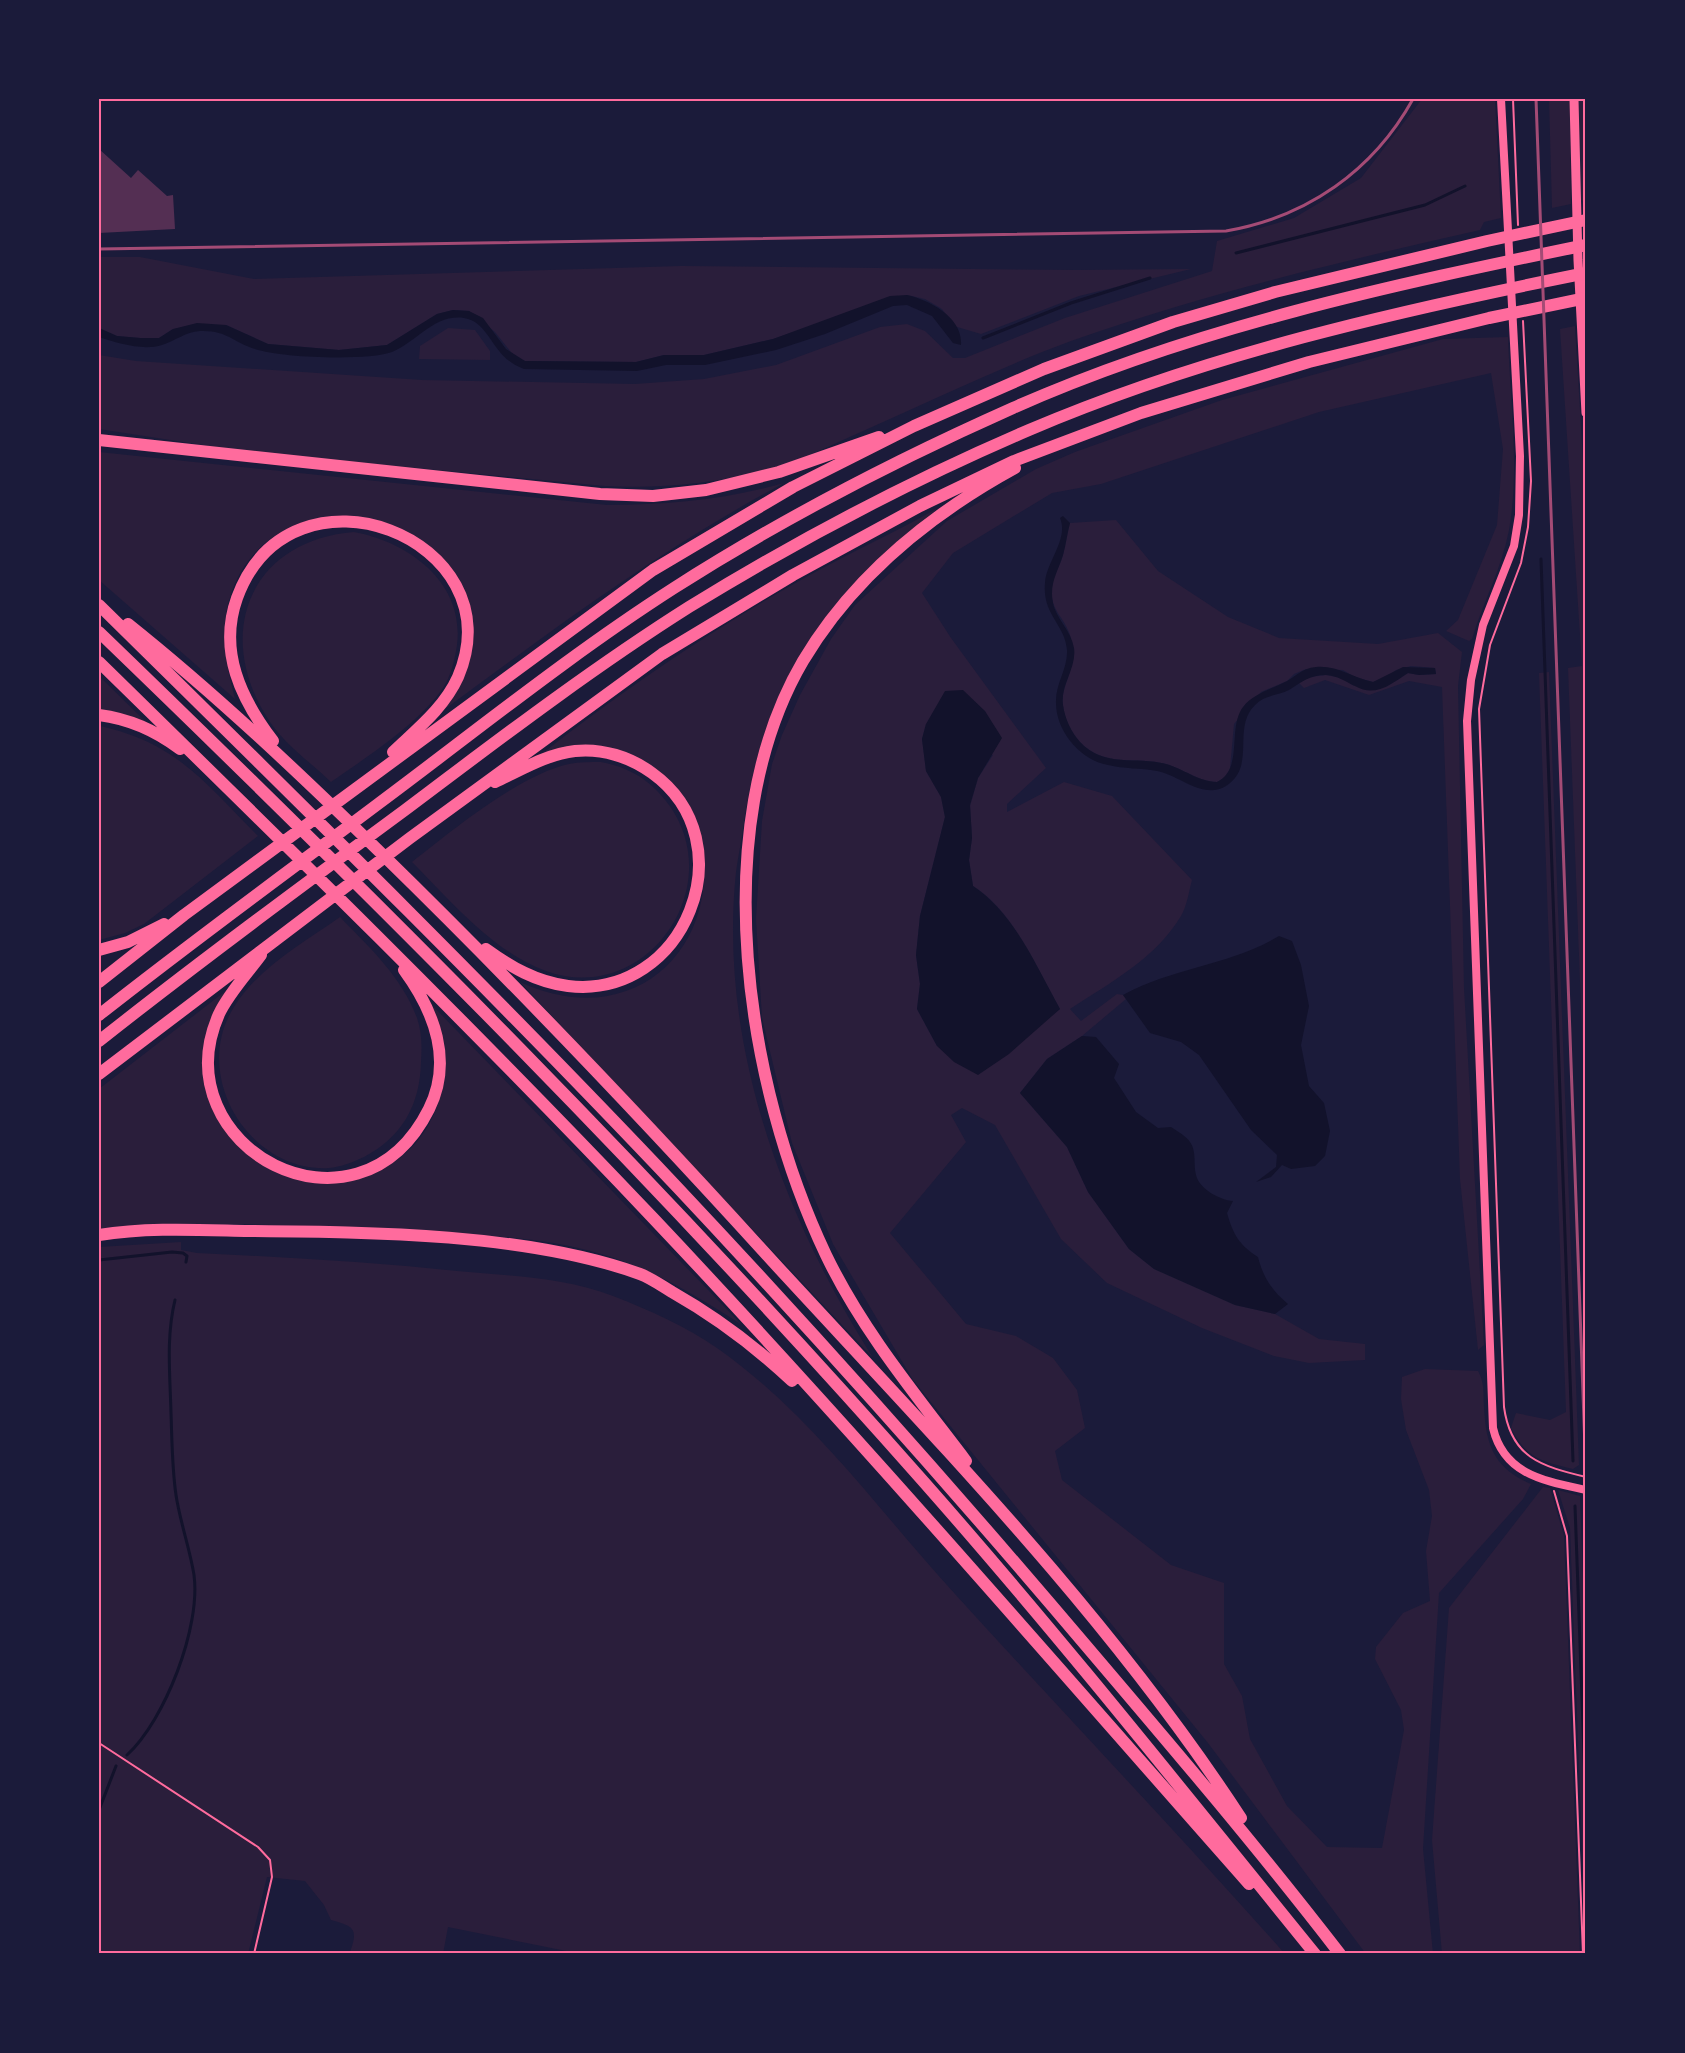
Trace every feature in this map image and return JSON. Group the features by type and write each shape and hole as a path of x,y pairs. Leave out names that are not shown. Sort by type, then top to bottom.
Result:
{"highway":[{"path":"99,982 184,915 357,786 653,570 793,487 914,426 1044,369 1173,322 1275,292 1487,241 1586,220"},
{"path":"99,1015 558,668 672,590 821,502 1015,407 1112,369 1194,341 1284,314 1586,245"},
{"path":"99,1041 293,893 560,695 687,609 825,528 924,478 1030,430 1176,376 1296,339 1489,293 1586,273"},
{"path":"99,1074 410,838 601,697 707,626 920,506 980,475 1141,413 1309,363 1489,318 1586,298"},
{"path":"99,440 600,494 653,496 742,483 914,426"},
{"path":"1009,1519 879,1346 827,1257 806,1209 776,1122 764,1072 751,991 746,874 753,807 776,716 802,662 828,622 880,565 940,514 969,494 1058,444"},
{"path":"294,768 255,717 234,674 230,642 237,599 247,576 262,558 300,530 334,521 376,524 405,535 418,543 440,565 462,604 466,639 462,667 445,700 357,786"},
{"path":"99,603 190,673 294,768 461,931 689,1169 1009,1519 1069,1588 1197,1751 1271,1864"},
{"path":"99,603 431,933 677,1187 841,1364 1001,1546 1271,1864 1340,1954"},
{"path":"99,632 422,946 664,1196 938,1499 1099,1687 1315,1954"},
{"path":"99,662 379,935 653,1218 861,1445 1310,1954"},
{"path":"99,715 125,719 153,732 217,777"},
{"path":"461,931 509,965 547,982 579,987 617,981 655,961 676,938 690,912 699,867 691,825 676,798 661,781 643,767 615,755 587,751 557,754 468,795"},
{"path":"99,950 128,942 184,915"},
{"path":"272,942 236,987 219,1014 209,1062 211,1084 226,1121 255,1154 290,1173 321,1179 357,1174 378,1166 401,1149 420,1127 433,1101 440,1074 436,1031 429,1009 379,935"},
{"path":"99,1235 184,1230 297,1231 446,1238 574,1254 643,1275 702,1309 758,1348 861,1445"}],"main road":[{"path":"1574,99 1578,260 1586,413"}],"street":[{"path":"1501,99 1520,456 1519,515 1514,546 1479,642 1471,680 1467,721 1493,1417 1496,1440 1508,1460 1530,1476 1586,1490"}],"path":[{"path":"1513,99 1518,232"},
{"path":"1523,316 1531,481 1528,527 1521,563 1488,654 1479,709 1504,1407 1512,1437 1522,1451 1534,1461 1555,1470 1586,1477"},
{"path":"1555,1470 1556,1501 1567,1536 1583,1954"},
{"path":"99,1743 258,1847 270,1860 271,1886 254,1954"}],"shaded area":[{"path":"1422,99 1495,99 1501,218 1484,222 1480,230 1222,293 1071,341 995,372 816,452 760,471 694,483 650,487 605,486 248,452 99,429 99,355 136,361 422,380 635,384 704,379 776,365 880,327 907,324 925,331 953,358 965,358 1065,318 1212,271 1217,241 1294,218 1361,178"},
{"path":"1549,99 1570,99 1571,204 1552,208"},
{"path":"1578,99 1586,99 1586,200 1580,201"},
{"path":"99,257 140,257 254,279 681,266 1191,269 1079,296 981,334 954,326 942,309 925,299 907,295 773,339 704,355 664,355 636,362 525,361 515,357 495,332 469,311 453,310 437,314 387,345 339,350 268,344 226,325 173,329 159,338 117,336 99,328"},
{"path":"907,295 925,301 951,318 957,326 961,345 953,343 932,316 907,305 893,306 825,334 776,350 705,365 666,365 637,371 524,369 504,357 480,326 464,318 453,318 435,324 392,352 364,357 284,355 255,349 223,334 209,331 195,332 155,347 138,347 99,337 99,328 117,336 159,338 173,329 197,323 226,325 268,344 339,350 387,345 437,314 453,310 469,311 483,318 506,349 525,361 636,362 664,355 704,355 773,339 890,296"},
{"path":"1575,326 1586,511 1586,1139 1568,668 1582,666 1560,329"},
{"path":"448,328 475,330 490,351 490,360 419,359 420,346"},
{"path":"1508,337 1514,458 1509,530 1502,558 1472,639 1469,641 1446,631 1458,620 1497,525 1503,449 1491,373 1319,412 1101,484 1052,493 953,553 922,593 951,638 1046,768 1007,804 1007,812 1064,782 1112,796 1192,880 1183,912 1158,945 1116,979 1070,1009 1081,1021 1117,994 1123,995 1126,999 1082,1036 1047,1059 1020,1093 1067,1147 1088,1192 1129,1249 1154,1269 1235,1305 1275,1314 1319,1339 1365,1344 1365,1360 1309,1363 1274,1356 1202,1328 1107,1283 1061,1239 995,1125 962,1108 951,1115 966,1142 890,1233 966,1324 1016,1336 1053,1358 1077,1390 1085,1428 1055,1451 1062,1480 1171,1565 1224,1583 1224,1664 1242,1696 1250,1739 1287,1806 1327,1847 1382,1848 1404,1730 1401,1710 1375,1659 1376,1647 1403,1613 1430,1601 1426,1551 1432,1516 1429,1490 1406,1430 1401,1399 1402,1377 1425,1369 1478,1371 1483,1384 1487,1433 1494,1454 1508,1471 1531,1484 1523,1499 1439,1593 1423,1849 1433,1954 1366,1954 1208,1743 913,1380 833,1244 792,1143 762,1018 756,919 762,821 772,764 800,695 831,639 855,605 947,521 1036,469 1075,452 1222,400 1443,339","holes":["926,724 993,755 978,778 970,806 972,838 969,860 973,886 988,897 1012,925 1033,958 1060,1009 1045,1020 937,1046 917,1009 920,984 916,955 920,916 945,817 941,797 926,771 922,739"]},
{"path":"99,452 607,505 696,500 740,494 784,483 651,562 441,712 465,671 470,643 457,580 442,558 431,549 390,525 358,517 327,517 297,524 270,539 248,561 233,589 225,623 225,652 235,699 99,580"},
{"path":"938,508 921,523 806,651 783,687 761,743 747,802 736,872 733,936 737,1000 748,1064 764,1126 785,1187 811,1246 873,1358 520,982 545,992 572,997 599,997 626,991 650,979 670,962 686,942 697,918 703,893 704,867 700,841 690,816 671,794 629,754 538,757 602,708 703,638 824,567"},
{"path":"1063,516 1070,523 1063,555 1054,580 1052,599 1056,612 1072,642 1074,655 1064,690 1063,705 1071,730 1080,742 1099,755 1120,760 1166,764 1203,779 1217,782 1230,768 1238,716 1243,707 1256,696 1302,671 1316,667 1331,668 1373,682 1403,667 1435,668 1436,674 1408,673 1383,688 1369,691 1334,676 1320,675 1263,699 1252,708 1246,719 1243,755 1236,777 1217,790 1200,788 1157,771 1098,762 1079,751 1072,743 1060,724 1057,713 1056,696 1066,664 1067,650 1062,633 1047,603 1045,583 1062,534 1060,518"},
{"path":"1116,520 1158,571 1228,617 1279,638 1378,644 1438,633 1462,652 1458,686 1464,988 1484,1345 1478,1350 1460,1179 1442,687 1409,681 1369,695 1325,680 1304,688 1298,682 1310,677 1326,675 1343,678 1354,686 1386,687 1408,673 1436,674 1435,668 1411,666 1396,670 1386,678 1373,682 1355,677 1343,670 1306,669 1294,674 1287,681 1261,692 1234,724 1230,768 1226,777 1217,782 1203,779 1166,764 1121,760 1100,755 1080,742 1065,716 1063,699 1072,663 1071,640 1055,607 1051,592 1070,523"},
{"path":"354,532 394,545 429,569 442,584 452,602 457,622 457,645 448,678 432,701 406,727 331,782 287,742 265,714 250,682 243,651 244,621 252,594 268,571 290,552 319,539"},
{"path":"1549,672 1579,1465 1573,1469 1536,1457 1523,1446 1511,1428 1516,1413 1550,1420 1566,1412 1539,673"},
{"path":"99,676 149,725 99,710"},
{"path":"963,690 985,711 1002,738 978,778 970,805 972,838 969,860 973,886 988,897 1012,925 1033,958 1060,1009 1009,1054 978,1075 954,1062 937,1046 917,1009 920,984 916,955 920,916 945,817 941,797 926,771 922,739 926,724 945,691"},
{"path":"100,726 127,733 170,754 205,782 258,836 144,924 125,933 99,940"},
{"path":"601,762 621,767 639,776 665,799 685,837 689,871 683,903 667,933 644,956 615,972 582,978 546,971 508,951 474,924 412,862 487,805 529,779 569,764"},
{"path":"340,917 384,963 403,989 417,1018 422,1050 420,1078 413,1106 398,1129 389,1140 364,1157 329,1168 300,1165 275,1155 253,1137 235,1115 224,1090 219,1062 222,1034 234,1007 244,993 282,957"},
{"path":"1279,936 1292,941 1301,965 1309,1006 1301,1045 1309,1086 1324,1103 1330,1131 1325,1156 1315,1166 1291,1169 1282,1165 1271,1177 1256,1182 1276,1167 1277,1155 1251,1130 1199,1055 1181,1042 1150,1033 1123,995 1162,978 1241,954"},
{"path":"232,986 207,1074 234,1137 248,1154 275,1172 304,1181 334,1183 363,1177 390,1165 413,1146 431,1121 442,1083 428,1001 742,1325 691,1294 639,1267 601,1254 528,1239 289,1225 213,1224 99,1229 99,1089"},
{"path":"1082,1036 1096,1037 1119,1064 1114,1078 1136,1112 1158,1128 1171,1127 1188,1140 1192,1146 1196,1175 1201,1185 1216,1196 1233,1201 1227,1213 1234,1233 1246,1248 1258,1257 1269,1283 1288,1304 1275,1314 1235,1305 1154,1269 1129,1249 1088,1192 1067,1147 1020,1093 1047,1059"},
{"path":"181,1242 181,1250 197,1253 359,1262 555,1281 613,1296 666,1319 705,1340 751,1374 813,1433 955,1594 1285,1954 581,1954 448,1927 443,1954 357,1954 350,1952 354,1938 352,1929 345,1924 331,1920 324,1905 305,1881 267,1877 248,1954 99,1954 99,1247"},
{"path":"1543,1487 1550,1488 1564,1536 1580,1954 1442,1954 1432,1840 1449,1608"},
{"path":"1558,1490 1580,1496 1586,1661 1586,1952 1570,1528"}],"building":[{"path":"99,149 131,178 138,170 167,196 173,195 175,229 99,233"}],"waterway":[{"path":"1236,253 1425,205 1465,186"},
{"path":"983,338 1071,303 1150,278"},
{"path":"1541,559 1573,1461"},
{"path":"99,1260 172,1252 183,1253 187,1256 186,1262"},
{"path":"127,1755 141,1739 167,1696 186,1646 195,1596 194,1575 178,1505 173,1464 169,1356 170,1328 175,1300"},
{"path":"1575,1506 1586,1808"},
{"path":"99,1810 116,1766"}],"railway":[{"path":"99,249 1226,231 1284,215 1335,187 1358,169 1378,148 1397,125 1413,99"},
{"path":"1536,99 1586,1476"}]}
